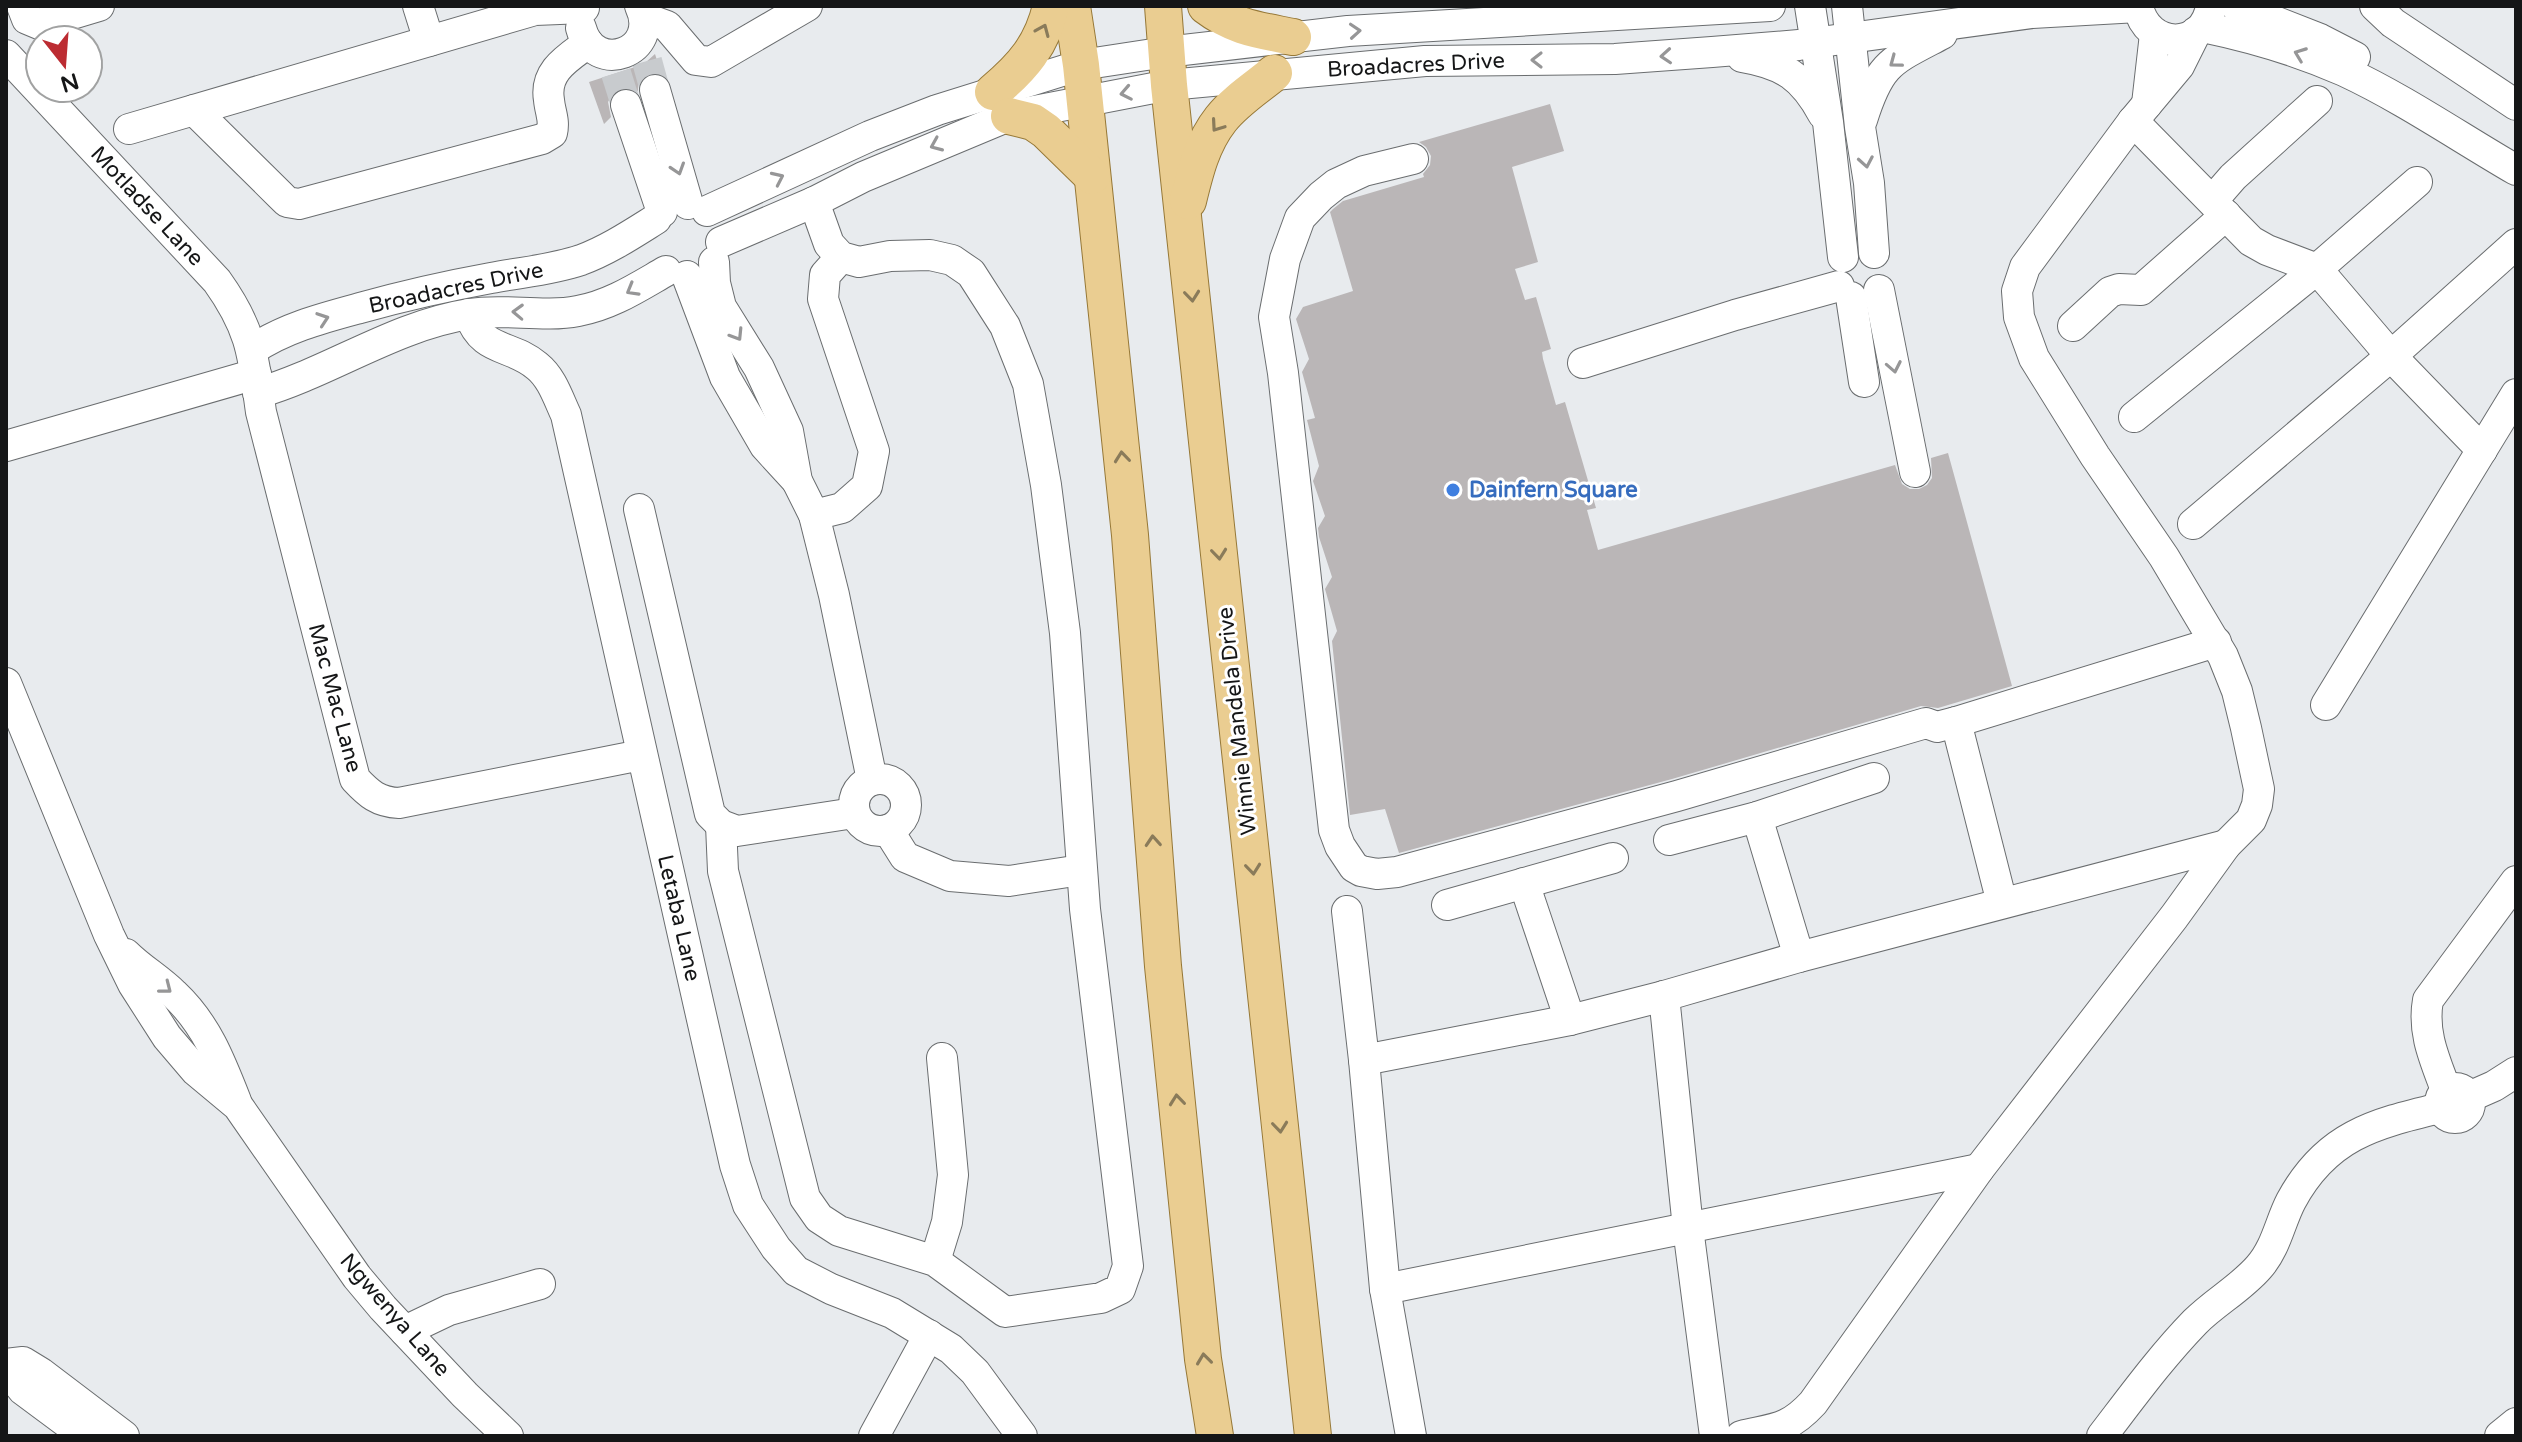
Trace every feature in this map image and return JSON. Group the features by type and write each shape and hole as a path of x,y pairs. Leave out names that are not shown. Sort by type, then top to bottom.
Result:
{"main road":[{"path":"1051,6 1041,36 1001,104 1046,131 1092,176"},
{"path":"1072,6 1081,65 1130,535 1163,966 1203,1359 1215,1436"},
{"name":"Winnie Mandela Drive","path":"1163,6 1167,68 1313,1436"},
{"path":"1206,6 1224,20 1244,28 1293,37"},
{"path":"1183,218 1206,142 1222,118 1274,73"}],"street":[{"path":"22,6 27,19 39,24 99,6"},
{"path":"418,6 429,41"},
{"path":"194,110 287,202 309,203 542,139 552,133 554,125 548,98 549,80 558,66 628,51 646,43 667,26 696,60 711,62 807,6"},
{"name":"Broadacres Drive","path":"255,372 277,335 397,298 558,267 583,259 678,211 937,110 1083,101 1167,68 1293,37 1348,31 1770,6"},
{"path":"1810,6 1853,283 1864,382"},
{"path":"1847,6 1869,183 1874,253 1857,250 1853,283 1915,472"},
{"path":"2236,6 2320,39 2376,67 2516,155"},
{"path":"2304,6 2310,28 2320,39"},
{"path":"2375,6 2393,23 2516,105"},
{"path":"129,129 429,41 478,15 585,7 580,26 605,57"},
{"name":"Broadacres Drive","path":"718,252 1081,65 1274,73 1425,61 1615,59 1815,42 2032,13 2138,7 2141,18 2155,34"},
{"path":"2140,113 2155,34 2176,40 2203,22"},
{"path":"1741,1436 1787,1425 1799,1419 1813,1403 1979,1169 2226,845 2251,820 2257,805 2259,789 2237,691 2216,642 2034,358 2019,317 2017,291 2025,267 2179,66 2203,22"},
{"path":"2203,22 2344,71 2399,99 2516,170"},
{"path":"1860,127 1873,88 1882,72 1897,58 1961,24"},
{"path":"646,43 653,140 678,211"},
{"path":"1712,52 1763,61 1786,70 1812,93 1828,122"},
{"name":"Motladse Lane","path":"7,57 217,281 244,322 255,372"},
{"path":"2073,326 2110,292 2119,289 2141,290 2220,208 2233,177 2317,101"},
{"path":"626,105 653,140"},
{"path":"2140,113 2251,241 2317,269 2391,356 2482,450"},
{"path":"1413,159 1364,171 1336,184 1300,218 1285,259 1274,317 1283,373 1334,830 1354,867 1377,874 1425,866 1926,723 1937,727 1956,722 2216,642"},
{"path":"2134,417 2317,269 2417,182"},
{"path":"721,825 723,871 805,1198 819,1218 839,1231 935,1261 1005,1312 1101,1298 1120,1289 1128,1266 1081,870 1065,633 1046,485 1028,384 1005,326 971,273 952,260 930,255 890,256 859,262 841,257 829,244 814,202"},
{"path":"678,211 718,225 715,283 721,307 759,368 788,431 797,481"},
{"path":"678,211 651,229 649,241 657,263 676,273 697,274 718,252"},
{"path":"2193,524 2391,356 2516,244"},
{"path":"814,515 842,508 867,486 874,451 823,299 825,275 841,257"},
{"path":"676,273 725,377 765,446 797,481 814,515 834,595 872,780"},
{"name":"Broadacres Drive","path":"6,446 255,372 310,376 355,353 414,329 469,314 576,312 615,300 676,273"},
{"path":"1583,363 1735,315 1853,283"},
{"name":"Letaba Lane","path":"469,314 473,327 484,340 527,359 545,374 566,415 735,1165 748,1205 776,1248 796,1271 831,1289 892,1313 951,1349 975,1372 1022,1436"},
{"name":"Mac Mac Lane","path":"255,372 261,412 348,760 355,779 366,791 374,798 399,803 641,755"},
{"path":"2326,705 2516,394"},
{"path":"639,509 710,814 721,825 737,831 854,813"},
{"name":"Ngwenya Lane","path":"6,683 109,935 138,966 174,993 203,1026 238,1106 357,1277 465,1395 508,1436"},
{"path":"1956,722 2002,903"},
{"path":"1669,840 1757,817 1874,778"},
{"path":"872,780 892,782 905,797 903,817 888,830 867,829 854,813 856,793 872,780"},
{"path":"1757,817 1799,957"},
{"path":"888,830 905,857 950,876 1009,881 1081,870"},
{"path":"1364,1060 1570,1020 2226,845"},
{"path":"1447,905 1613,858"},
{"path":"2452,1099 2427,1038 2425,1017 2428,1000 2516,881"},
{"path":"1524,883 1570,1020"},
{"path":"1347,911 1385,1289 1411,1436"},
{"path":"1664,996 1688,1228 1715,1436"},
{"path":"935,1261 947,1222 953,1175 942,1058"},
{"path":"2102,1436 2194,1323 2254,1273 2265,1260 2292,1200 2310,1173 2336,1146 2386,1121 2494,1086 2516,1072"},
{"path":"1385,1289 1979,1169"},
{"path":"405,1331 449,1310 540,1284"},
{"path":"874,1436 929,1335"},
{"path":"6,1366 23,1390 56,1399 124,1436"},
{"path":"56,1399 85,1436"},
{"path":"2500,1436 2516,1423"}],"building":[{"path":"655,54 661,73 643,77 638,91 629,87 613,93 608,102 611,117 604,124 589,82 645,63"},
{"name":"Dainfern Square","path":"1550,104 1564,151 1512,167 1538,262 1515,269 1525,300 1536,297 1551,349 1542,352 1556,405 1565,402 1596,508 1587,510 1598,550 1895,465 1902,484 1910,489 1919,489 1932,478 1931,458 1948,453 2012,686 1938,708 1921,706 1672,779 1399,853 1385,809 1350,815 1332,641 1337,631 1325,589 1332,577 1319,537 1318,528 1325,516 1313,481 1319,466 1307,420 1315,418 1302,372 1309,359 1296,319 1303,307 1353,291 1330,212 1333,209 1343,201 1424,177 1431,156 1419,142"}],"tunnel":[{"path":"647,61 655,90"},
{"path":"616,73 626,105"}],"place":[{"name":"Dainfern Square","path":"1453,490"}]}
